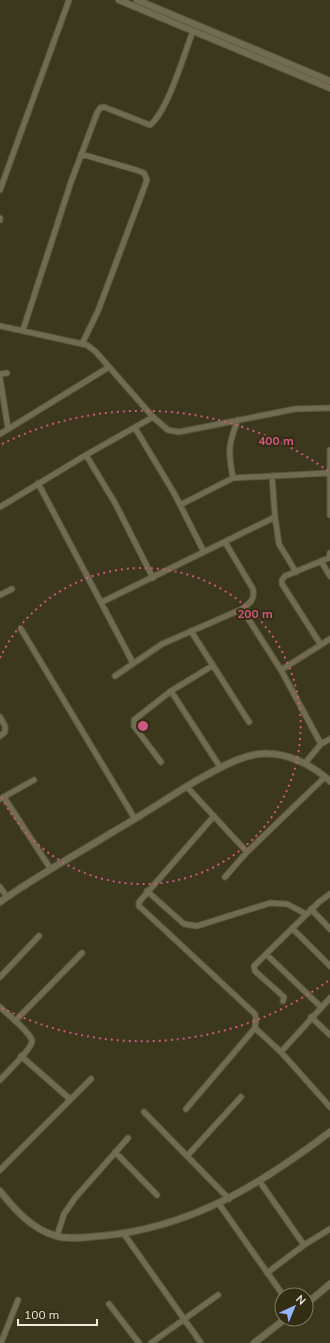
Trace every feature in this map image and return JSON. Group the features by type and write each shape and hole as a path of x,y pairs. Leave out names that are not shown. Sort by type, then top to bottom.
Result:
{"street":[{"path":"0,190 69,0"},
{"path":"119,0 330,88"},
{"path":"137,0 330,81"},
{"path":"23,330 46,256 81,154 100,108 104,107 150,125 154,122 160,114 173,84 192,31"},
{"path":"81,154 144,173 147,180 98,311 82,344"},
{"path":"0,326 82,344 96,352 153,417 168,430 179,432 295,409 330,408"},
{"path":"0,434 109,367"},
{"path":"0,374 7,373"},
{"path":"0,378 8,428"},
{"path":"0,507 38,483 153,417"},
{"path":"233,478 229,442 238,420"},
{"path":"135,428 180,505 204,552"},
{"path":"330,450 330,515"},
{"path":"86,455 115,503 153,578"},
{"path":"180,505 233,478 329,473"},
{"path":"272,476 275,517 279,544 296,572"},
{"path":"38,483 133,663"},
{"path":"102,602 275,517"},
{"path":"115,676 162,644 242,609 252,602 254,596 253,589 225,542"},
{"path":"321,645 282,584 282,580 285,576 329,558 330,553"},
{"path":"321,561 330,576"},
{"path":"0,595 12,589"},
{"path":"242,609 281,670 321,744"},
{"path":"20,629 135,818"},
{"path":"191,631 248,722"},
{"path":"281,670 330,640"},
{"path":"161,762 134,726 134,720 171,691 212,666"},
{"path":"171,691 220,767"},
{"path":"0,717 5,726 5,732 0,736"},
{"path":"305,763 321,744 330,739"},
{"path":"0,902 50,868 220,767 244,757 260,754 284,756 305,763 328,779 247,852 225,877"},
{"path":"34,780 2,798 50,868"},
{"path":"187,787 247,852"},
{"path":"186,1109 255,1028 255,1014 139,906 147,891 214,816"},
{"path":"0,887 7,897"},
{"path":"147,891 184,924 191,926 198,926 270,903 287,904 306,914"},
{"path":"283,1001 284,997 280,992 254,969 266,954 306,914 330,894"},
{"path":"312,909 330,929"},
{"path":"292,928 330,966"},
{"path":"0,977 39,936"},
{"path":"15,1021 82,953"},
{"path":"266,954 321,1007"},
{"path":"281,1052 330,998"},
{"path":"0,1007 32,1039 28,1049 0,1080"},
{"path":"312,1017 330,1034"},
{"path":"255,1028 281,1052 330,1107"},
{"path":"21,1056 70,1099"},
{"path":"0,1170 91,1078"},
{"path":"187,1156 241,1097"},
{"path":"144,1112 229,1199"},
{"path":"0,1192 14,1210 27,1220 57,1236 79,1238 124,1234 164,1225 219,1204 260,1182 330,1132"},
{"path":"57,1236 67,1208 128,1138"},
{"path":"115,1152 157,1195"},
{"path":"260,1182 304,1245"},
{"path":"219,1204 277,1287"},
{"path":"267,1273 304,1245 330,1228"},
{"path":"124,1234 183,1320 201,1343"},
{"path":"314,1297 330,1284"},
{"path":"151,1343 218,1295"},
{"path":"1,1343 18,1300"},
{"path":"109,1304 139,1343"},
{"path":"254,1343 275,1327"}]}
